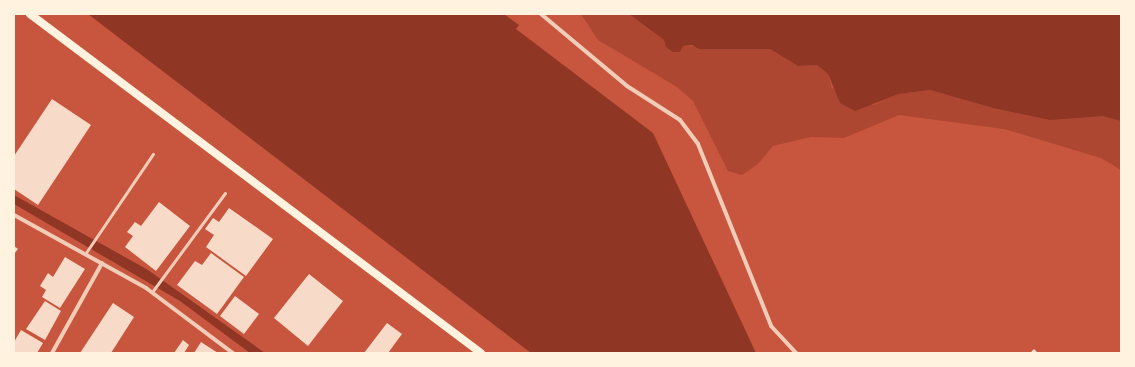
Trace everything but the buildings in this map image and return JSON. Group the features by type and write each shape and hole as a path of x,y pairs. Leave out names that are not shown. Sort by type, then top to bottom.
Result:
{"main road":[{"path":"30,14 481,353"}],"street":[{"path":"541,14 627,86 680,120 698,144 771,326 796,353"},
{"path":"14,215 152,292 233,353"},
{"path":"52,353 102,264"}],"lane":[{"path":"85,254 153,154"},
{"path":"152,292 225,193"}],"shaded area":[{"path":"88,14 504,14 519,25 516,29 653,133 756,353 531,353"},
{"path":"581,14 629,14 664,40 683,46 770,49 798,66 817,65 828,74 832,88 873,105 899,94 930,90 993,108 1115,117 1121,121 1121,170 1101,158 1004,129 899,115 844,138 811,137 773,146 758,164 742,175 728,171 693,101 677,87 598,40"},
{"path":"629,14 1121,14 1121,121 1103,116 1050,120 993,108 930,90 899,94 855,111 840,103 828,74 817,65 798,66 770,49 699,49 692,45 683,46 680,52 673,52 666,47 664,40"},
{"path":"14,195 148,270 265,353 250,353 180,301 14,204"}]}
